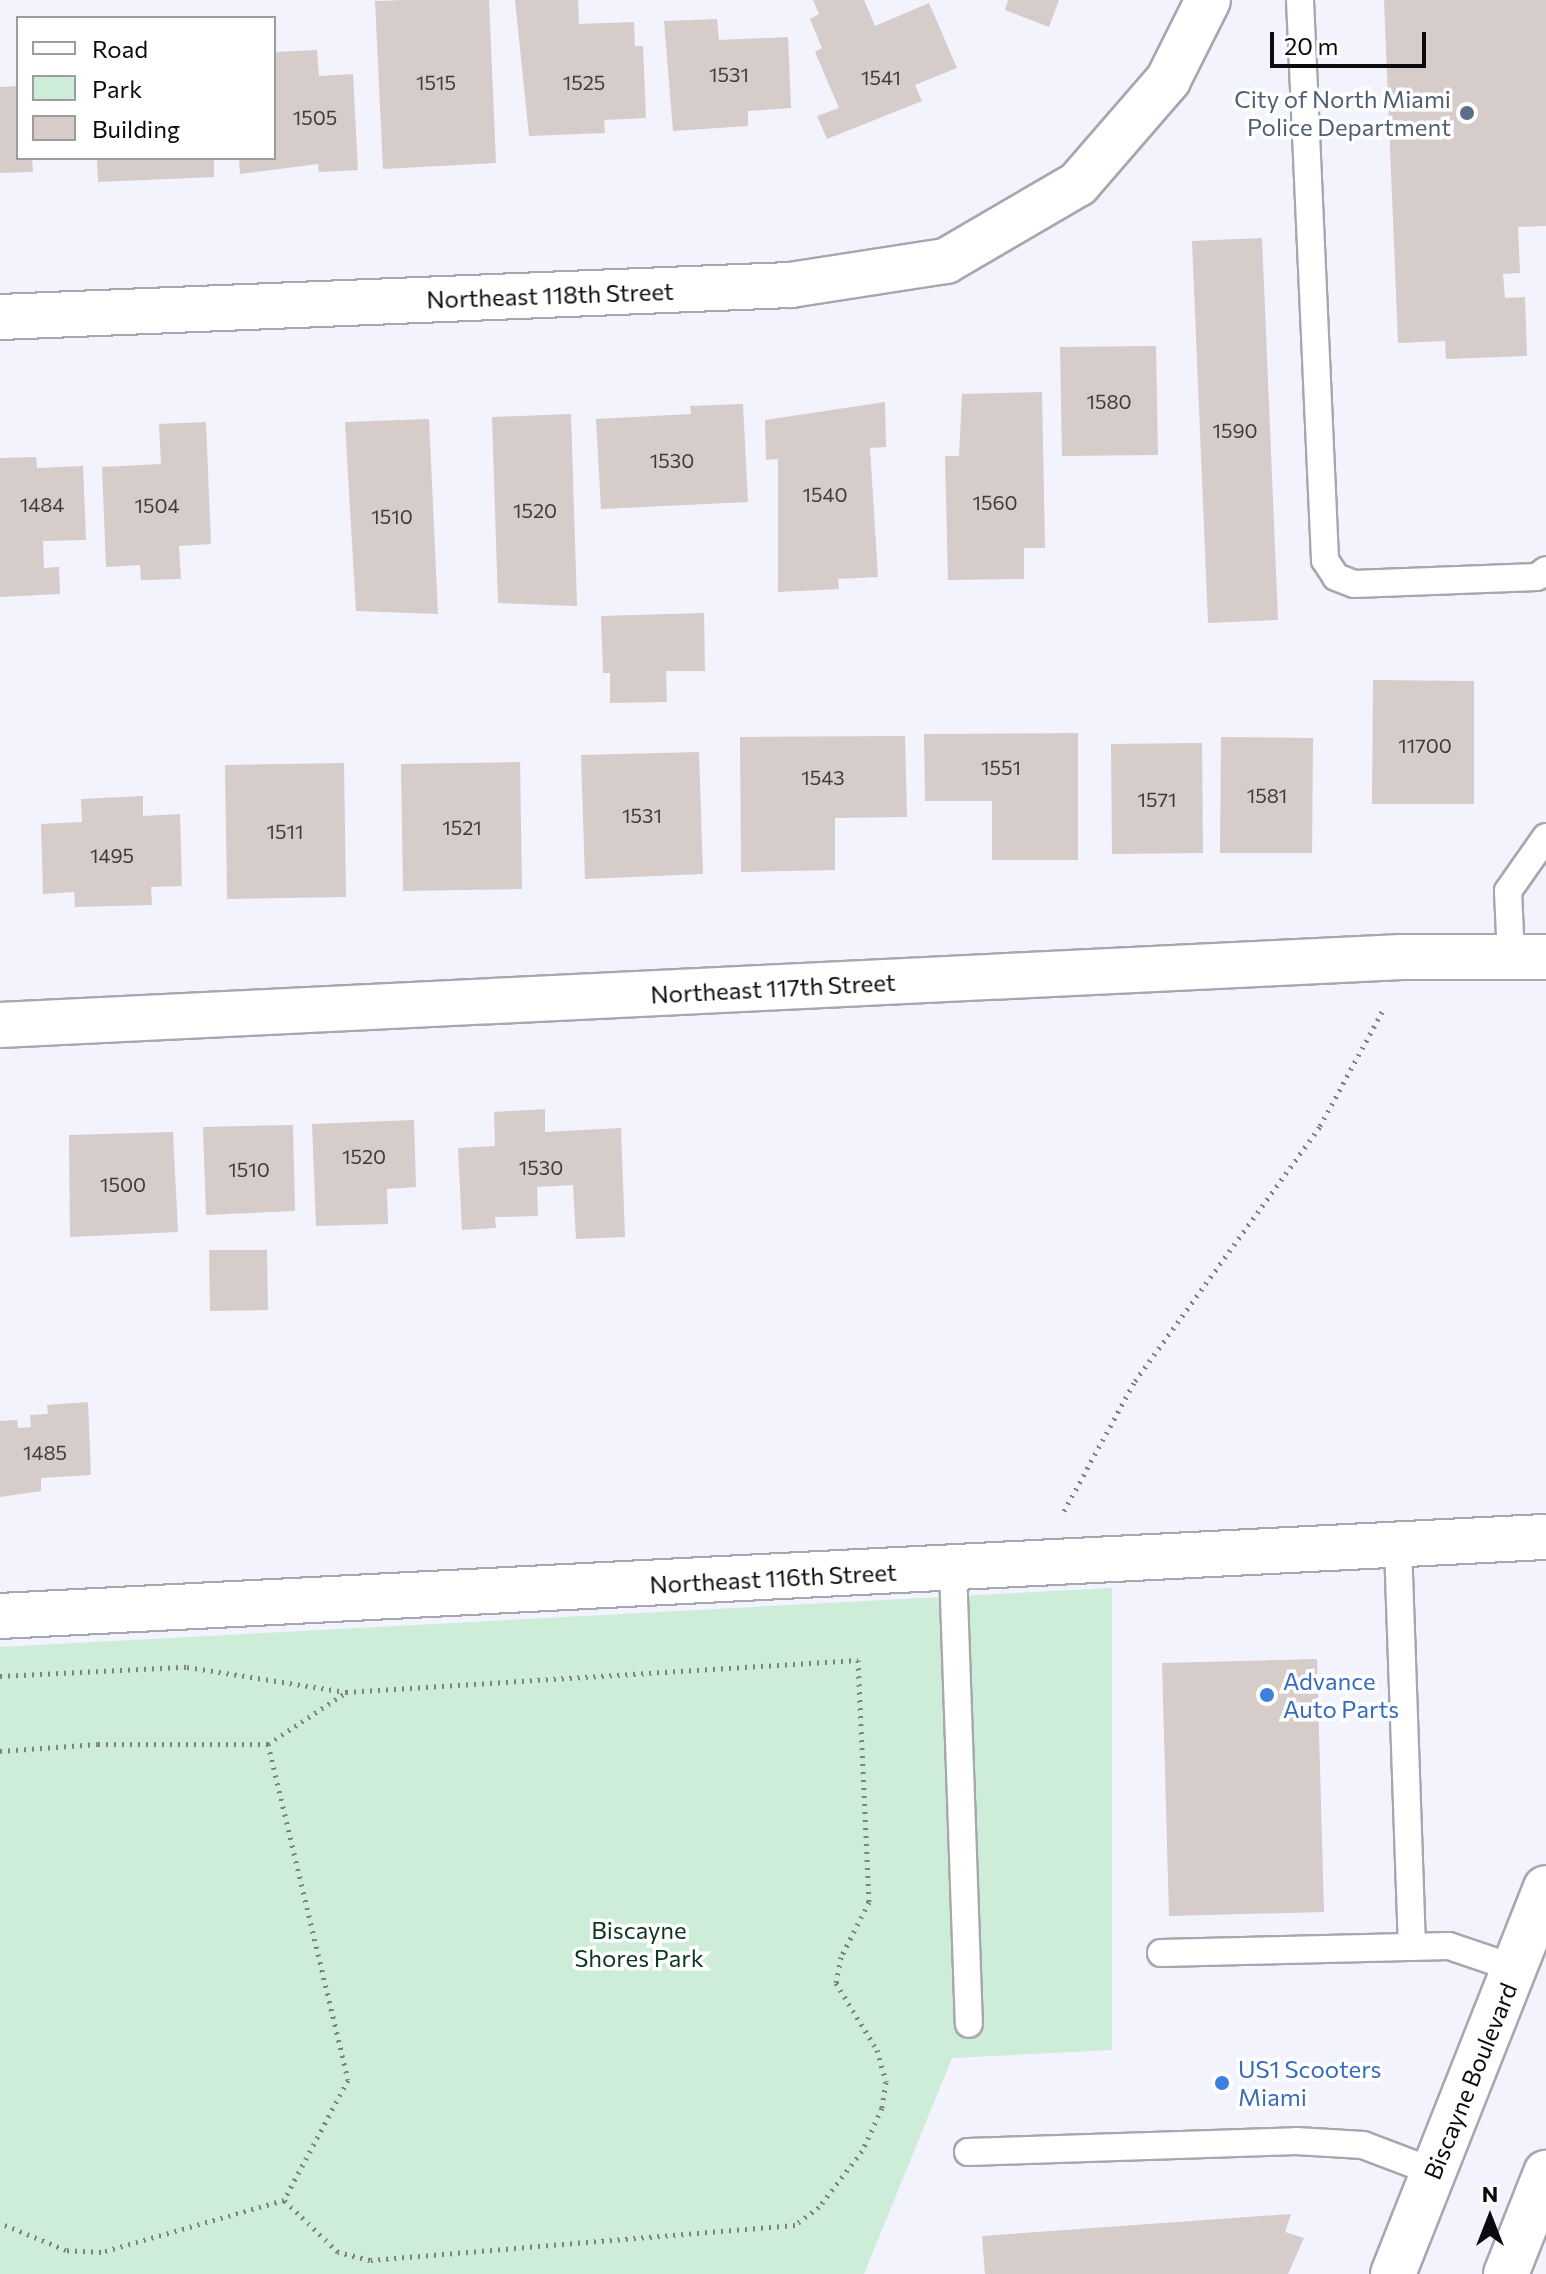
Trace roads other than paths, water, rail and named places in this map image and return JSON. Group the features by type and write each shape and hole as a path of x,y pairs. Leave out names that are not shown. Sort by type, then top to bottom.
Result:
{"street":[{"name":"Northeast 118th Street","path":"0,317 791,285 946,261 1078,184 1168,80 1208,0"},
{"name":"Northeast 117th Street","path":"0,1025 1401,957 1529,957"},
{"name":"Northeast 116th Street","path":"0,1616 1546,1537"},
{"name":"Biscayne Boulevard","path":"1393,2274 1546,1888"},
{"path":"1506,2274 1546,2174"}],"lane":[{"path":"1300,0 1325,560 1336,577 1354,584 1537,577 1546,570"},
{"path":"1529,957 1508,891 1546,837"},
{"path":"1398,1546 1412,1947"},
{"path":"953,1569 969,2024"},
{"path":"1161,1953 1449,1946 1514,1968"},
{"path":"968,2152 1296,2141 1363,2145 1434,2172"}],"place":[{"name":"City of North Miami Police Department","path":"1467,113"},
{"name":"Advance Auto Parts","path":"1267,1695"},
{"name":"US1 Scooters Miami","path":"1222,2083"}],"park label":[{"name":"Biscayne Shores Park","path":"639,1944"}]}
